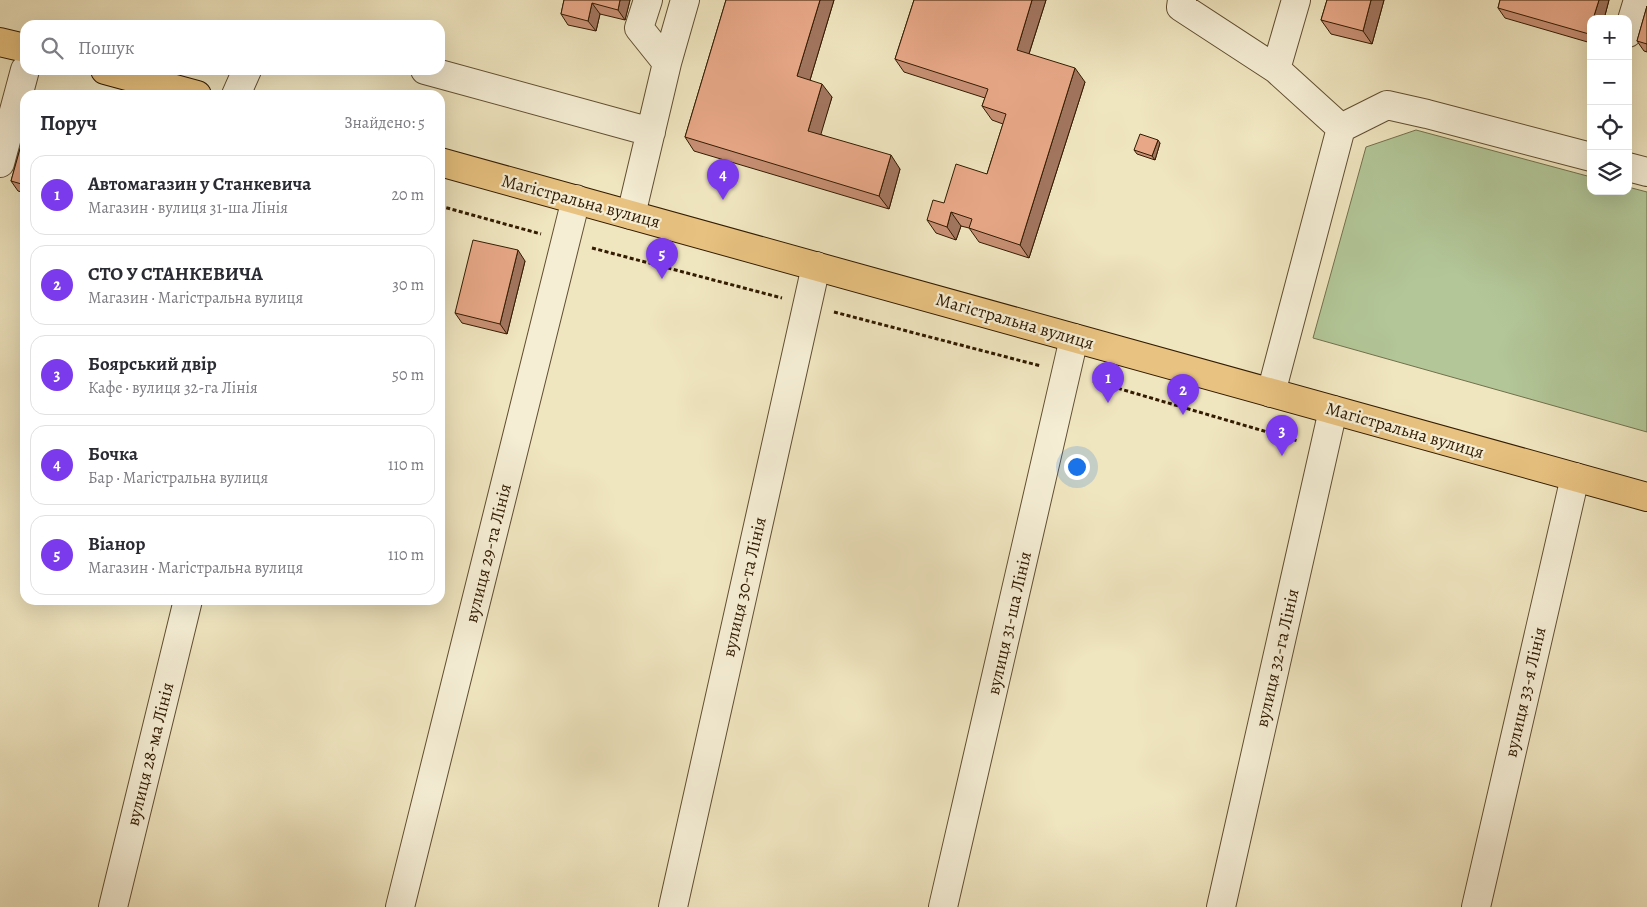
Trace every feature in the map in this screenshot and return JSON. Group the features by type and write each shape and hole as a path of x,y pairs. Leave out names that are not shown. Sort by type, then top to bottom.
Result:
{"main road":[{"path":"0,42 20,47"},
{"path":"123,75 179,90"},
{"name":"Магістральна вулиця","path":"445,163 1647,497"}],"street":[{"path":"648,0 639,28 667,63"},
{"path":"631,215 684,0"},
{"path":"1182,0 1181,8 1276,69 1341,128"},
{"path":"1276,69 1296,0"},
{"path":"1632,20 1638,0"},
{"path":"0,162 24,75"},
{"path":"238,90 245,75"},
{"path":"443,75 651,132"},
{"path":"1271,393 1341,128 1387,105 1587,156"},
{"path":"1632,168 1647,172"},
{"name":"вулиця 29-та Лінія","path":"400,907 576,200"},
{"name":"вулиця 30-та Лінія","path":"673,907 816,266"},
{"name":"вулиця 31-ша Лінія","path":"943,907 1074,338"},
{"name":"вулиця 32-га Лінія","path":"1221,907 1333,410"},
{"name":"вулиця 33-я Лінія","path":"1476,907 1574,477"},
{"name":"вулиця 28-ма Лінія","path":"113,907 187,605"}],"path":[{"path":"445,207 1066,373 1324,449"}],"green space":[{"path":"1416,130 1587,176 1587,195 1632,195 1632,188 1647,192 1647,432 1313,338 1366,147"}],"building":[{"path":"564,0 620,0 618,10 592,3 588,21 561,14"},
{"path":"726,0 820,0 797,76 822,84 808,131 891,155 879,196 685,137"},
{"path":"914,0 1032,0 1017,50 1075,68 1020,245 969,228 972,219 951,212 947,227 927,220 933,200 944,203 956,164 987,174 1006,114 982,106 988,89 895,59"},
{"path":"1327,0 1371,0 1363,31 1321,20"},
{"path":"1500,0 1599,0 1594,15 1587,15 1587,33 1498,8"},
{"path":"1647,6 1647,44 1637,41"},
{"path":"1140,134 1158,140 1152,156 1134,150"},
{"path":"20,149 20,184 11,181"},
{"path":"473,240 518,250 500,324 455,313"}],"place":[{"name":"Бочка","path":"723,200"},
{"name":"Віанор","path":"662,279"},
{"name":"Автомагазин у Станкевича","path":"1108,403"},
{"name":"СТО У СТАНКЕВИЧА","path":"1183,415"},
{"name":"Боярський двір","path":"1282,456"}]}
